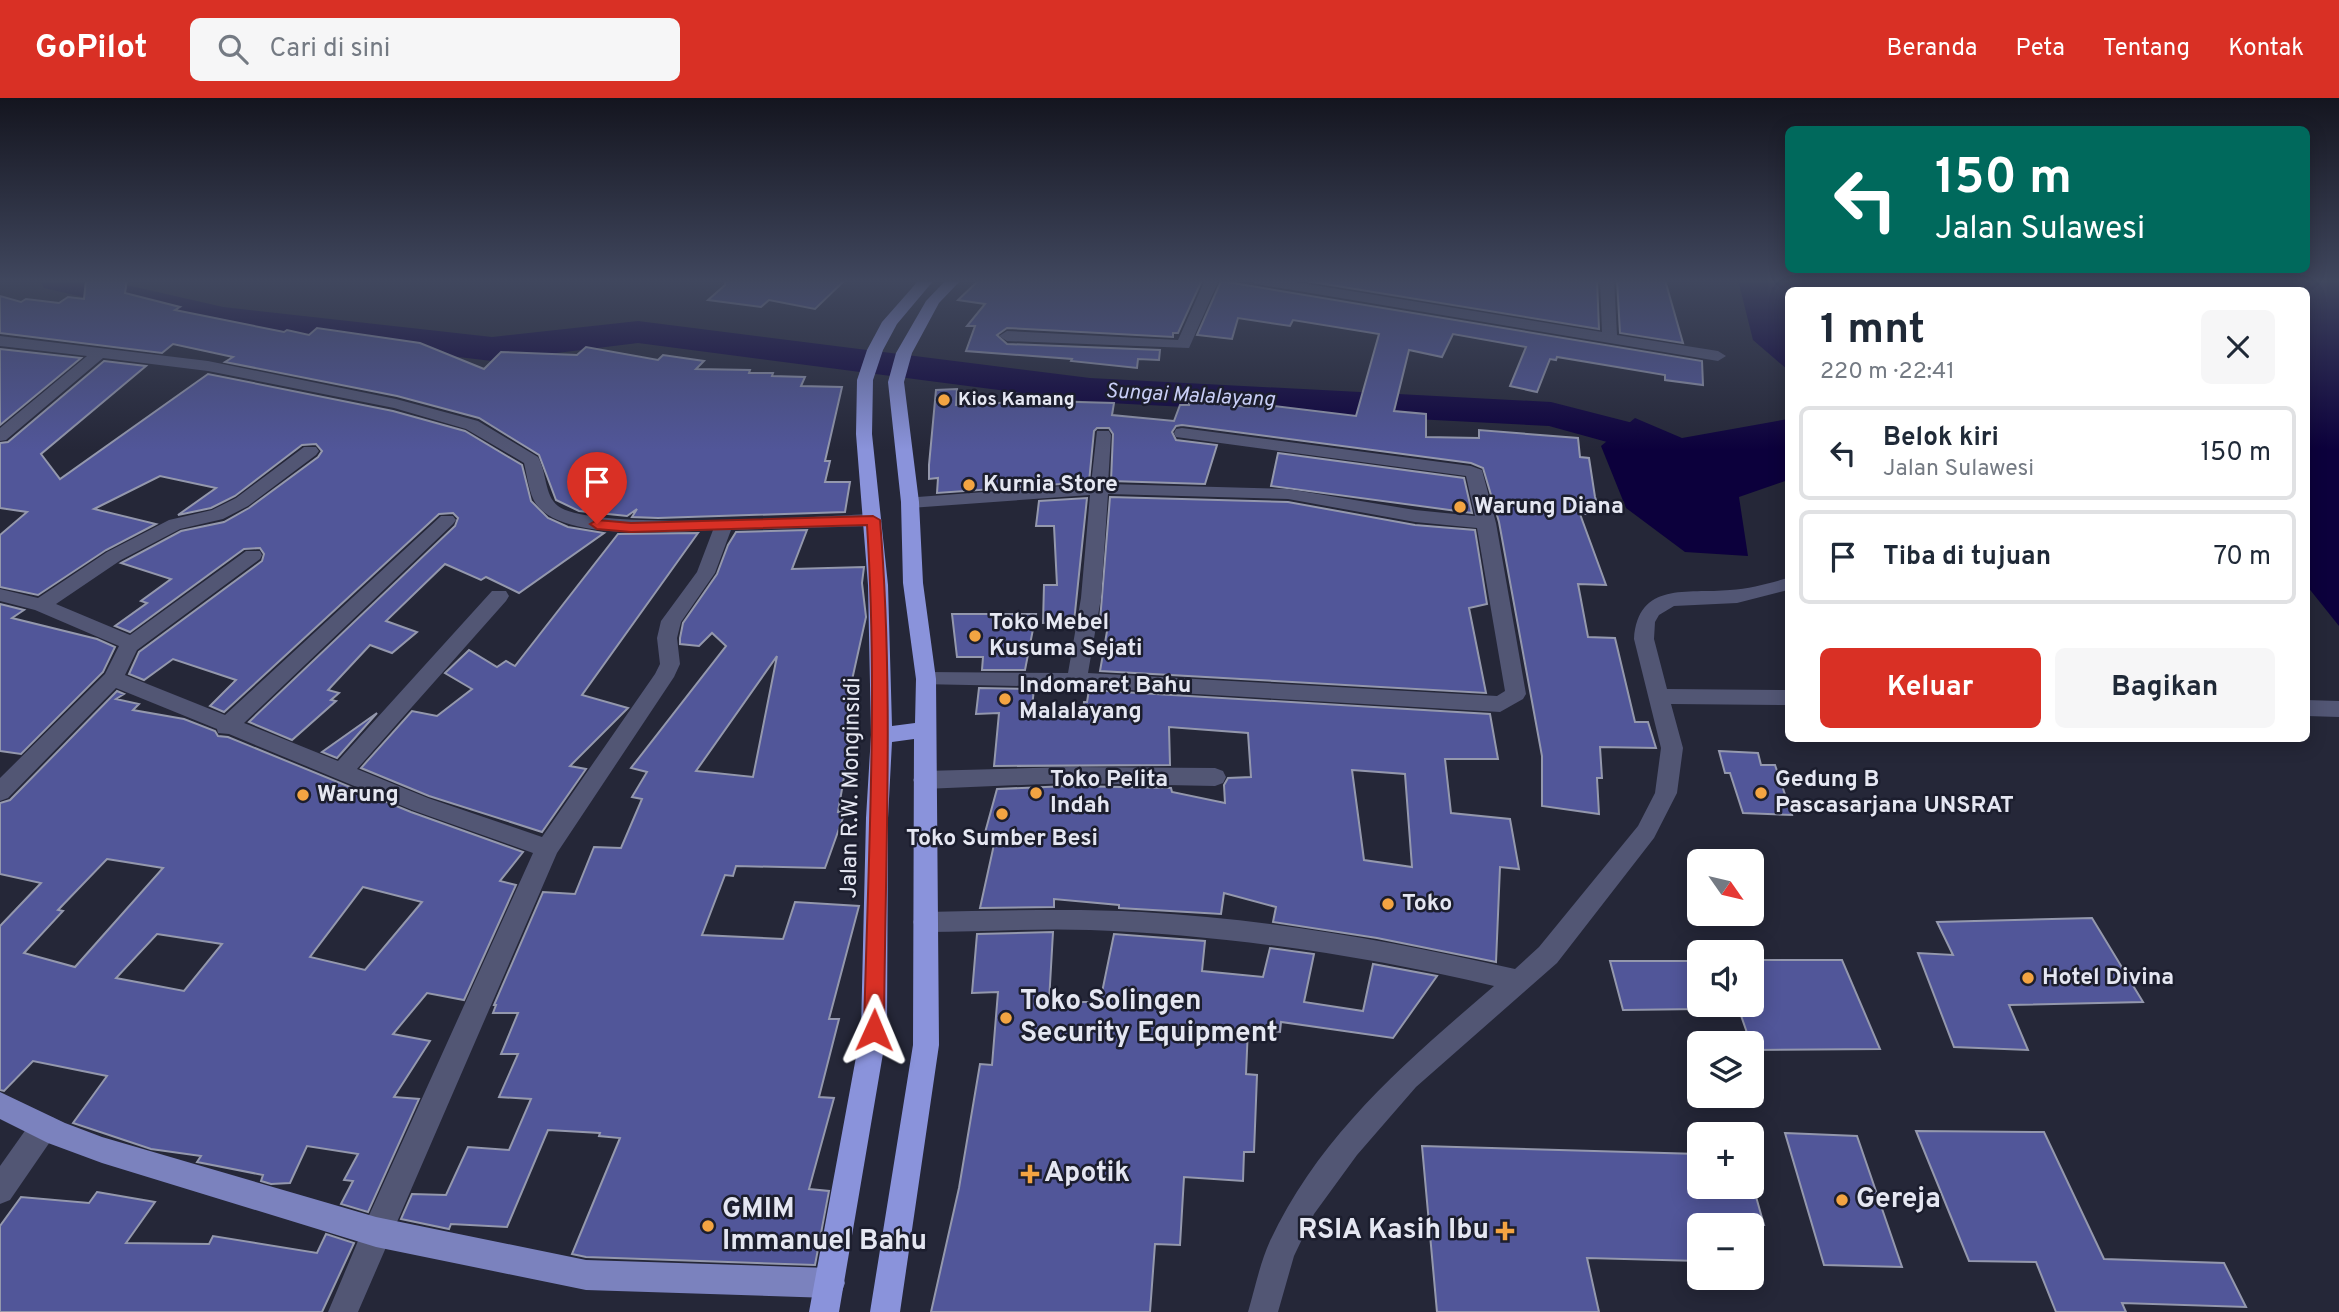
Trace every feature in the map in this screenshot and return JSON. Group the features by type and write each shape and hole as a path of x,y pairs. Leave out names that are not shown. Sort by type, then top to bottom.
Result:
{"highway":[{"name":"Jalan R.W. Monginsidi","path":"824,1312 874,1030 877,818 882,735 878,585 864,434 865,380 882,337"},
{"path":"885,1312 926,1045 926,679 913,583 910,502 896,382 904,353 913,337"},
{"path":"882,735 926,729"}],"main road":[{"path":"0,1105 44,1127 102,1150 376,1232 586,1275 830,1283"}],"street":[{"path":"1020,337 1184,345 1188,337"},
{"path":"1602,337 1718,356"},
{"path":"0,341 208,366 396,404 472,425 532,461 543,501 554,512 580,521 631,527 873,520"},
{"path":"0,436 100,353"},
{"path":"926,679 1077,680 1500,704 1516,694 1476,474 1471,471 1182,433"},
{"path":"1077,680 1091,598 1103,435"},
{"path":"41,605 114,556 175,524 217,515 242,502 310,451"},
{"path":"910,502 1098,489 1179,489 1288,494 1415,516 1487,523"},
{"path":"226,727 447,520"},
{"path":"343,1312 547,848 664,677 670,664 667,638 671,621 706,573 724,525"},
{"path":"0,792 113,678 129,646 253,555"},
{"path":"1263,1312 1280,1252 1304,1205 1347,1146 1407,1078 1549,955 1646,832 1666,793 1672,748 1644,639 1643,625 1650,609 1663,601 1730,597 1785,585"},
{"path":"0,595 41,605 126,640 129,646"},
{"path":"341,773 499,596"},
{"path":"113,678 341,773 547,848"},
{"path":"1658,696 1785,698"},
{"path":"2310,708 2339,709"},
{"path":"925,780 1069,775 1215,777"},
{"path":"925,922 1090,920 1266,932 1452,965 1520,981"},
{"path":"0,1190 44,1127"}],"shaded area":[{"path":"1752,337 1785,337 1785,367"},
{"path":"2310,337 2339,337 2339,626 2310,590"},
{"path":"1635,418 1682,438 1785,420 1785,481 1739,497 1748,556 1685,552 1626,508 1601,446"}],"building":[{"path":"30,337 376,337 420,343 484,369 501,352 577,355 586,347 658,360 663,355 704,361 696,369 750,370 749,373 773,373 772,376 805,377 801,386 842,387 825,461 830,461 825,482 850,482 845,512 658,518 632,517 637,509 627,516 579,511 556,500 539,455 479,418 397,396 225,362 233,357 173,344 162,353"},
{"path":"971,337 999,337 1007,344 1160,350 1159,360 1138,359 1137,368 1071,361 1072,359 966,351"},
{"path":"1378,337 1452,337 1442,357 1409,350 1394,411 1426,414 1426,437 1479,438 1479,430 1578,438 1580,457 1589,458 1595,497 1601,514 1580,514 1606,585 1578,584 1588,637 1615,638 1635,722 1648,722 1656,748 1600,747 1602,778 1597,778 1599,814 1542,806 1542,756 1499,522 1483,468 1471,463 1182,425 1176,426 1172,432 1176,440 1217,445 1205,484 1111,481 1113,434 1109,428 1097,428 1094,431 1089,482 937,493 938,478 929,479 936,390 957,389 956,405 1042,401 1114,403 1112,415 1174,421 1180,405 1189,405 1189,401 1249,407 1250,403 1356,416"},
{"path":"1468,337 1556,337 1702,361 1703,385 1665,380 1665,375 1557,357 1556,360 1550,359 1537,392 1510,386 1526,347"},
{"path":"1643,337 1681,337 1683,343"},
{"path":"0,349 81,358 0,425"},
{"path":"104,361 146,366 41,454 60,479 208,374 393,411 465,431 522,465 531,501 548,518 568,527 604,533 519,593 486,577 481,580 445,564 386,621 417,632 392,653 370,645 328,690 339,693 331,700 336,701 292,740 249,722 455,526 458,518 453,513 439,514 224,712 210,706 236,680 173,659 144,680 129,674 139,652 262,561 264,554 260,548 244,549 130,632 115,626 147,603 141,601 171,579 121,563 181,531 224,522 249,508 318,457 322,451 316,444 302,445 235,496 211,508 178,515 216,488 160,476 94,509 156,524 106,550 38,595 0,587 0,535 27,512 0,508 0,443 8,442"},
{"path":"1278,453 1464,478 1472,513 1271,486"},
{"path":"1110,497 1288,502 1415,525 1475,530 1487,604 1469,608 1486,693 1100,671 1109,620 1100,621"},
{"path":"1087,498 1074,622 1043,623 1044,585 1057,585 1054,526 1036,526 1039,501"},
{"path":"807,530 792,569 864,567 862,583 866,617 852,680 856,680 849,715 855,714 838,812 845,812 825,868 736,866 733,876 725,875 702,935 783,939 795,902 859,906 829,1019 839,1019 819,1097 834,1098 809,1189 829,1191 815,1265 586,1257 572,1254 620,1138 599,1136 600,1133 548,1130 507,1227 451,1224 449,1229 401,1219 412,1194 446,1195 468,1147 509,1150 531,1099 499,1097 518,1054 501,1054 518,1013 493,1013 494,1005 543,892 575,894 594,847 621,848 642,799 632,797 647,772 631,768 726,646 712,633 699,646 680,644 680,638 683,623 717,574 736,532","holes":["777,656 753,777 696,771"]},
{"path":"698,533 582,695 628,708 570,766 586,769 542,832 429,796 361,768 412,711 437,716 472,689 445,673 469,650 497,667 506,661 515,666 618,534"},
{"path":"0,604 24,610 12,618 97,639 115,647 103,672 21,754 0,751"},
{"path":"952,614 1036,614 1025,670 982,670 983,657 957,657"},
{"path":"979,688 1034,689 1031,716 1083,715 1089,690 1490,714 1498,759 1445,759 1451,813 1510,819 1519,869 1500,867 1496,962 1377,938 1273,922 1276,907 1224,893 1221,914 1119,908 1119,905 1054,899 1054,907 980,908 995,840 983,840 997,789 1069,786 1171,788 1172,792 1225,803 1224,785 1228,778 1251,777 1248,733 1169,727 1170,765 994,766 999,713 976,714","holes":["1352,770 1405,774 1412,867 1364,860"]},
{"path":"117,691 124,694 116,699 139,704 133,710 184,719 215,731 218,736 228,737 411,812 523,852 500,881 516,885 464,1000 427,993 393,1034 430,1041 394,1097 419,1099 368,1212 341,1204 353,1181 344,1180 358,1154 307,1146 290,1183 271,1184 261,1181 263,1175 197,1162 201,1156 151,1149 73,1123 107,1076 33,1061 4,1091 0,1090 0,926 41,883 0,874 0,803 10,800","holes":["107,859 163,868 75,967 24,953 63,911 58,910","363,887 422,902 365,970 310,957","157,934 222,944 184,991 116,978"]},
{"path":"377,713 337,758 322,752"},
{"name":"Gedung B Pascasarjana UNSRAT","path":"1719,751 1758,753 1761,765 1775,765 1792,815 1743,813 1730,773 1725,773"},
{"name":"Hotel Divina","path":"2092,918 2143,1002 2009,1005 2028,1050 1954,1047 1918,953 1953,955 1937,922"},
{"path":"1053,932 1049,1002 1100,1002 1114,934 1205,941 1202,971 1263,977 1270,948 1314,954 1304,1002 1363,1011 1373,964 1437,976 1393,1038 1281,1022 1280,1032 1248,1028 1246,1074 1257,1075 1254,1152 1244,1152 1243,1181 1184,1177 1180,1245 1155,1244 1150,1312 931,1312 959,1188 980,1064 992,1065 998,992 972,993 977,934"},
{"path":"1764,960 1842,960 1880,1049 1764,1050 1764,1031 1746,1031 1742,1017 1764,1017"},
{"path":"1610,961 1687,961 1687,1009 1623,1010"},
{"path":"1916,1131 2044,1132 2104,1259 2224,1263 2246,1307 2122,1303 2126,1312 2056,1312 2036,1262 1969,1261"},
{"name":"Gereja","path":"1785,1133 1857,1136 1902,1267 1824,1265"},
{"name":"RSIA Kasih Ibu","path":"1422,1146 1687,1154 1687,1199 1757,1199 1761,1213 1687,1213 1687,1261 1587,1258 1599,1312 1437,1312"},
{"path":"97,1192 155,1202 126,1243 209,1244 213,1236 317,1253 326,1234 354,1243 322,1312 0,1312 0,1226 21,1197 89,1203"}],"waterway":[{"name":"Sungai Malalayang","path":"385,337 492,349 598,337"},
{"name":"Sungai Malalayang","path":"674,337 1090,390 1551,414 1618,432"}],"place":[{"name":"Kios Kamang","path":"944,400"},
{"name":"Kurnia Store","path":"969,485"},
{"name":"Warung Diana","path":"1460,507"},
{"name":"Toko Mebel Kusuma Sejati","path":"975,636"},
{"name":"Indomaret Bahu Malalayang","path":"1005,699"},
{"name":"Toko Pelita Indah","path":"1036,793"},
{"name":"Gedung B Pascasarjana UNSRAT","path":"1761,793"},
{"name":"Warung","path":"303,795"},
{"name":"Toko Sumber Besi","path":"1002,814"},
{"name":"Toko","path":"1388,904"},
{"name":"Hotel Divina","path":"2028,978"},
{"name":"Toko Solingen Security Equipment","path":"1006,1018"},
{"name":"Apotik","path":"1030,1174"},
{"name":"Gereja","path":"1842,1200"},
{"name":"GMIM Immanuel Bahu","path":"708,1226"},
{"name":"RSIA Kasih Ibu","path":"1505,1231"}],"route":[{"path":"597,524 631,527 873,520 878,585 882,735 877,818 874,1030"}]}
